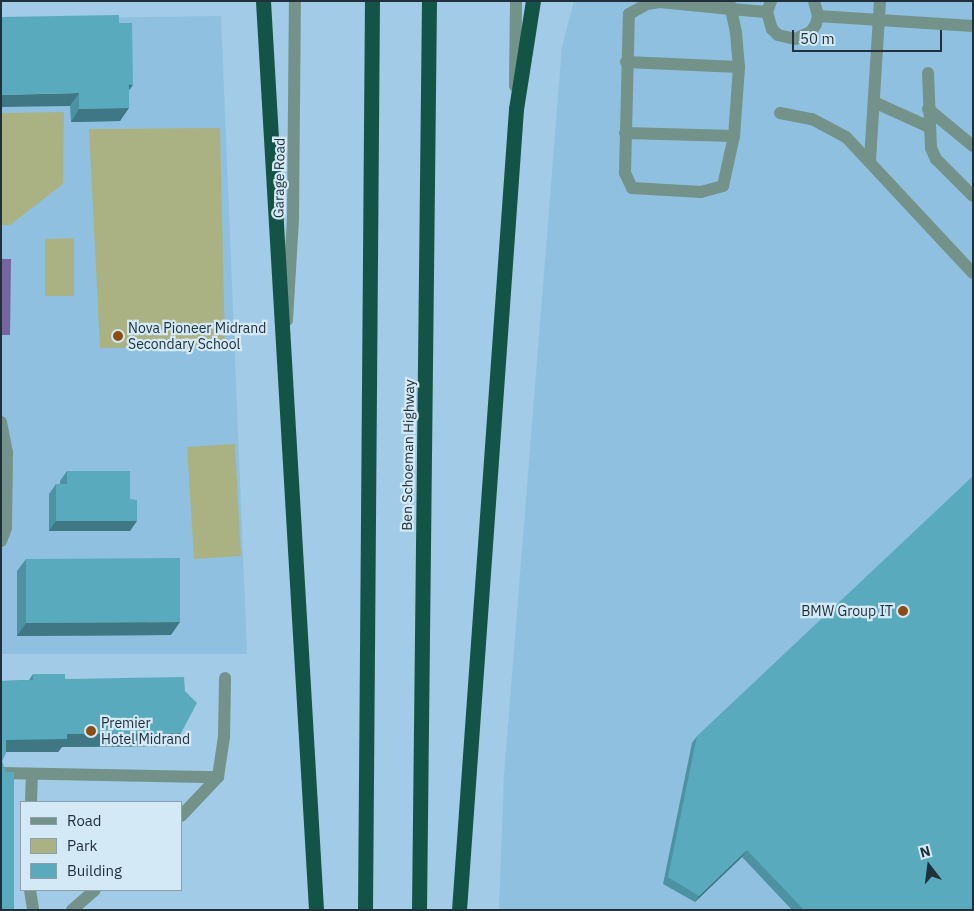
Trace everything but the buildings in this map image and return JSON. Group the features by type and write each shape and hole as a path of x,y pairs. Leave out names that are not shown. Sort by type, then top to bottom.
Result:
{"highway":[{"path":"263,1 316,910"},
{"path":"365,910 372,1"},
{"name":"Ben Schoeman Highway","path":"419,910 429,1"},
{"path":"459,910 516,108 533,1"}],"street":[{"name":"Garage Road","path":"284,355 293,219 295,1"},
{"path":"516,1 516,108"},
{"path":"730,5 739,68 734,136 726,179 719,188 701,192 640,191 627,182 625,133 627,20 636,8 660,2 730,5 769,7 768,21 778,35 795,39 811,32 818,16 814,1"},
{"path":"870,160 880,1"},
{"path":"818,16 879,22 973,26"},
{"path":"626,62 739,68"},
{"path":"928,73 927,126 936,159 973,196"},
{"path":"874,102 927,126"},
{"path":"928,110 973,146"},
{"path":"780,113 812,119 846,137 870,160 973,273"},
{"path":"625,133 734,136"},
{"path":"1,422 7,452 6,528 1,541"},
{"path":"182,815 218,777 224,737 225,678"},
{"path":"1,773 218,777"},
{"path":"31,801 32,774"},
{"path":"30,891 33,910"},
{"path":"72,910 94,891"}],"shaded area":[{"path":"574,1 973,1 973,910 499,910 504,776 562,47"},
{"name":"Nova Pioneer Midrand Secondary School","path":"221,16 247,654 1,654 1,19"},
{"path":"1,259 11,259 10,335 1,335"}],"green space":[{"path":"64,112 63,184 10,225 1,225 1,113"},
{"path":"220,128 225,347 100,348 89,129"},
{"path":"74,238 74,296 45,296 45,239"},
{"path":"235,444 241,556 194,559 187,447"}],"place":[{"name":"Nova Pioneer Midrand Secondary School","path":"118,336"},
{"name":"BMW Group IT","path":"903,611"},
{"name":"Premier Hotel Midrand","path":"91,731"}]}
